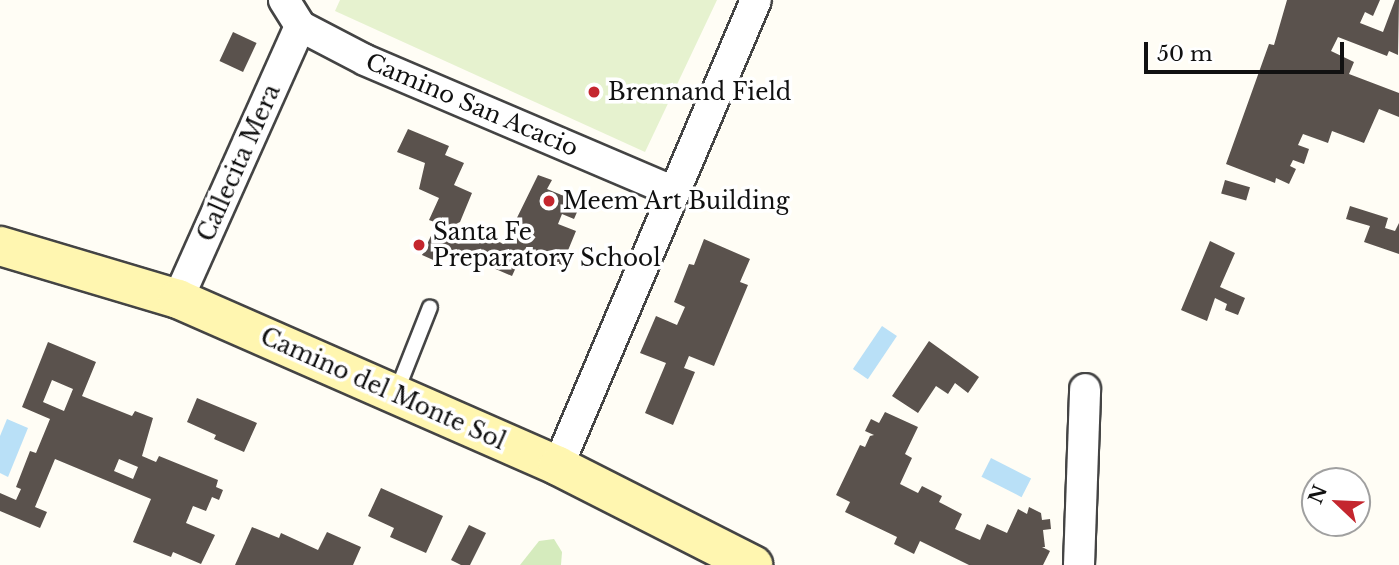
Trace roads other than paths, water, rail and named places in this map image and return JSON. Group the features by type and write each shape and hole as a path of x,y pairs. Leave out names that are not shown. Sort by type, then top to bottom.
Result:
{"street":[{"path":"284,0 300,26"},
{"path":"558,466 756,0"},
{"name":"Camino San Acacio","path":"300,26 365,60 674,192"},
{"name":"Callecita Mera","path":"178,299 300,26"},
{"name":"Camino del Monte Sol","path":"0,246 178,299 558,466 754,565"},
{"path":"1079,565 1085,389"}],"lane":[{"path":"396,395 430,307"}],"water":[{"path":"882,326 897,336 868,379 853,369"},
{"path":"7,419 28,428 8,477 0,473 0,436"},
{"path":"991,458 1031,478 1022,497 981,477"}],"place":[{"name":"Brennand Field","path":"594,92"},
{"name":"Meem Art Building","path":"549,201"},
{"name":"Santa Fe Preparatory School","path":"419,245"}]}
